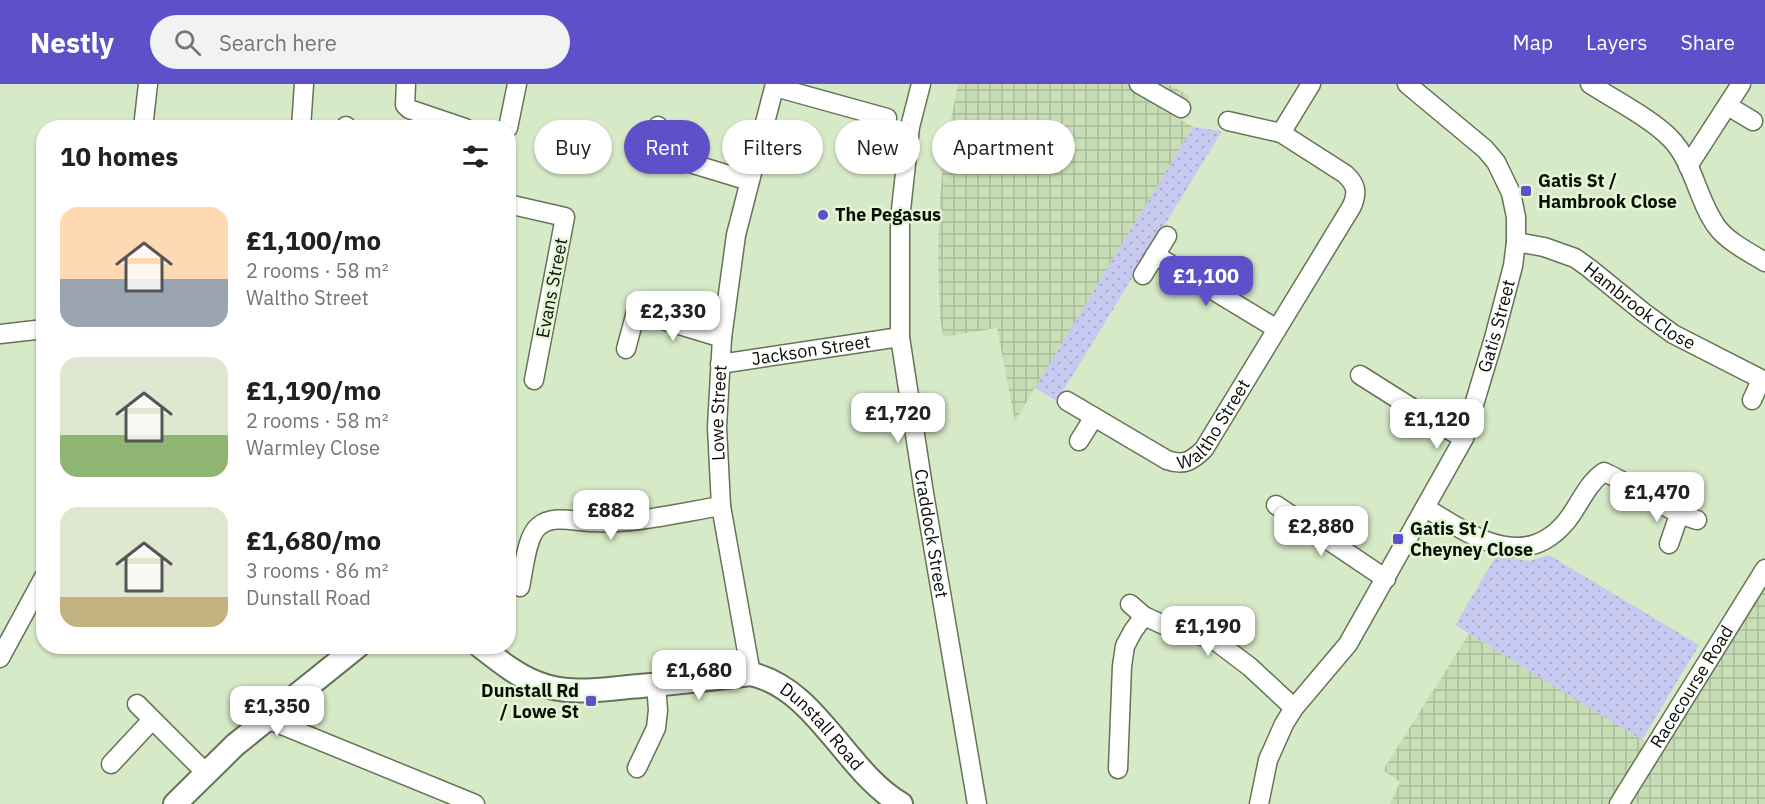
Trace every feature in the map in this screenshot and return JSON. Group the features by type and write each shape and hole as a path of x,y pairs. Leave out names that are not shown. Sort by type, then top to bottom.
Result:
{"street":[{"path":"144,120 148,84"},
{"path":"302,120 304,84"},
{"path":"406,84 405,105 409,109 441,120"},
{"path":"510,120 517,84"},
{"name":"Craddock Street","path":"921,84 910,127 901,208 898,274 900,337 977,804"},
{"path":"1139,84 1181,108"},
{"path":"1281,133 1311,84"},
{"name":"Gatis Street","path":"1259,804 1268,760 1280,732 1294,708 1348,644 1464,438 1513,266 1516,217 1511,193 1496,162 1467,134 1407,84"},
{"path":"1590,84 1670,137 1688,166 1718,229 1765,262"},
{"path":"1688,166 1741,84"},
{"path":"775,86 888,118"},
{"name":"Lowe Street","path":"752,674 721,506 717,427 722,338 736,235 748,182 775,86"},
{"path":"1728,106 1753,120"},
{"name":"Waltho Street","path":"1067,401 1167,460 1178,464 1195,459 1204,448 1352,206 1356,188 1345,174 1281,133 1228,121"},
{"path":"710,170 748,182"},
{"name":"Evans Street","path":"516,206 565,217 534,380"},
{"path":"1143,274 1167,236"},
{"name":"Hambrook Close","path":"1516,242 1544,247 1575,258 1673,334 1763,381 1752,400"},
{"path":"1155,255 1276,329"},
{"path":"626,349 636,312 722,338"},
{"path":"0,334 36,330"},
{"name":"Jackson Street","path":"720,364 900,337"},
{"path":"1360,375 1464,438"},
{"path":"1079,441 1094,417"},
{"path":"1426,508 1470,535 1496,545 1512,548 1528,546 1544,540 1566,523 1595,478 1604,472 1688,517 1669,544"},
{"path":"1276,505 1386,579"},
{"path":"520,586 530,535 538,526 546,522 560,519 618,523 721,506"},
{"name":"Racecourse Road","path":"1618,804 1765,569"},
{"path":"0,658 36,592"},
{"path":"1118,769 1122,666 1125,646 1137,610 1166,626 1213,639 1250,667 1294,708"},
{"path":"175,804 235,745 348,654"},
{"path":"491,654 525,678 554,688 586,691 752,674"},
{"name":"Dunstall Road","path":"752,674 769,680 798,698 872,782 901,804"},
{"path":"637,768 656,728 658,710 656,685"},
{"path":"137,704 206,773"},
{"path":"267,719 474,804"},
{"path":"111,764 152,720"}],"shaded area":[{"path":"958,84 1168,84 1190,96 1181,120 1193,127 1015,421 997,328 943,337 938,266 942,174 1075,174 1075,120 951,120"},
{"path":"1193,127 1222,131 1057,401 1035,388"},
{"path":"1549,555 1699,645 1642,740 1455,625 1496,556 1530,561"},
{"path":"1765,589 1765,804 1390,804 1400,782 1383,770 1469,634 1661,751"}],"place":[{"name":"Gatis St / Hambrook Close","path":"1526,191"},
{"name":"The Pegasus","path":"823,215"},
{"name":"Gatis St / Cheyney Close","path":"1398,539"},
{"name":"Dunstall Rd / Lowe St","path":"591,701"}]}
